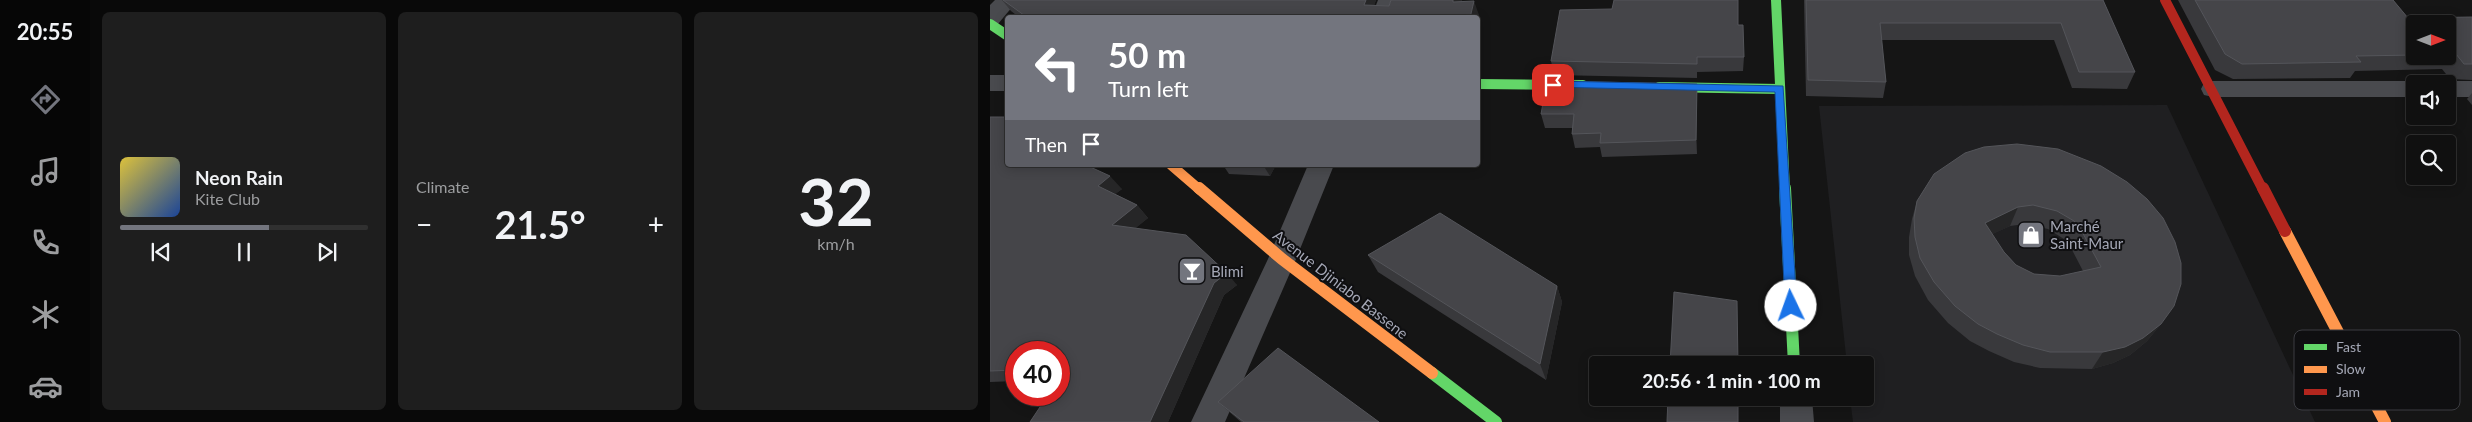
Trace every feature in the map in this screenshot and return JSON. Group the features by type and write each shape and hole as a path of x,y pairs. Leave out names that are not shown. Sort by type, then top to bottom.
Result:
{"street":[{"path":"990,19 1007,0"},
{"path":"1383,15 1389,0"},
{"path":"1776,0 1794,356"},
{"path":"2165,0 2337,330"},
{"path":"990,24 1005,34"},
{"path":"990,83 1005,83"},
{"path":"1480,84 1594,86"},
{"path":"1643,86 1780,89"},
{"path":"2456,89 2472,88"},
{"path":"2213,89 2406,89"},
{"name":"Avenue Djiniabo Bassene","path":"1173,167 1282,259 1496,422"},
{"path":"1208,422 1282,259 1320,167"},
{"path":"1796,406 1797,422"},
{"path":"2379,410 2385,422"}],"shaded area":[{"name":"Marché Saint-Maur","path":"2167,105 2294,377 2294,410 2309,410 2315,422 1853,422 1851,406 1874,406 1874,356 1846,356 1819,106"}],"building":[{"path":"1003,0 1366,0 1364,5 1389,6 1391,0 1474,1 1471,15 1024,15"},
{"path":"1614,0 1738,0 1738,25 1743,25 1744,57 1697,57 1697,64 1551,61 1560,10 1612,9"},
{"path":"1806,0 2103,0 2135,72 2079,72 2061,23 1880,23 1886,82 1808,80"},
{"path":"2195,0 2393,0 2406,16 2406,55 2356,56 2361,62 2242,64 2225,54"},
{"path":"2456,17 2472,17 2472,64 2464,64 2456,54"},
{"path":"1547,81 1697,84 1696,140 1600,143 1601,133 1572,134 1574,114 1541,114"},
{"path":"990,117 1005,117 1005,167 1090,167 1110,176 1098,186 1137,205 1112,225 1186,235 1227,273 1214,283 1150,422 1030,422 1041,406 1070,406 1070,341 1005,341 1005,370 990,371"},
{"path":"2017,144 2058,149 2101,166 2127,182 2147,199 2163,218 2175,242 2181,263 2181,284 2174,306 2161,324 2143,338 2125,347 2103,352 2050,352 2023,345 1997,334 1978,324 1955,306 1934,282 1920,258 1915,237 1914,218 1917,201 1934,174 1965,153 1984,147","holes":["2033,205 2057,211 2074,221 2080,228 2101,267 2060,276 2034,274 2016,265 2004,252 1985,223 2018,207"]},
{"path":"1440,213 1557,286 1540,364 1368,255"},
{"path":"1674,292 1737,301 1738,356 1670,356"},
{"path":"1278,348 1379,422 1244,422 1218,402"},
{"path":"1668,406 1738,406 1738,422 1667,422"}],"traffic: fast":[{"path":"1776,0 1794,356"},
{"path":"990,24 1005,34"},
{"path":"1480,84 1583,85"},
{"path":"1659,87 1780,89"},
{"path":"1432,373 1496,422"}],"traffic: slow":[{"path":"1173,167 1282,259 1432,373"},
{"path":"2285,231 2337,330"},
{"path":"2379,410 2385,422"}],"traffic: jam":[{"path":"2165,0 2285,231"}],"place":[{"name":"Marché Saint-Maur","path":"2031,235"},
{"name":"Blimi","path":"1192,271"}],"route":[{"path":"1553,85 1780,89 1791,306"}]}
